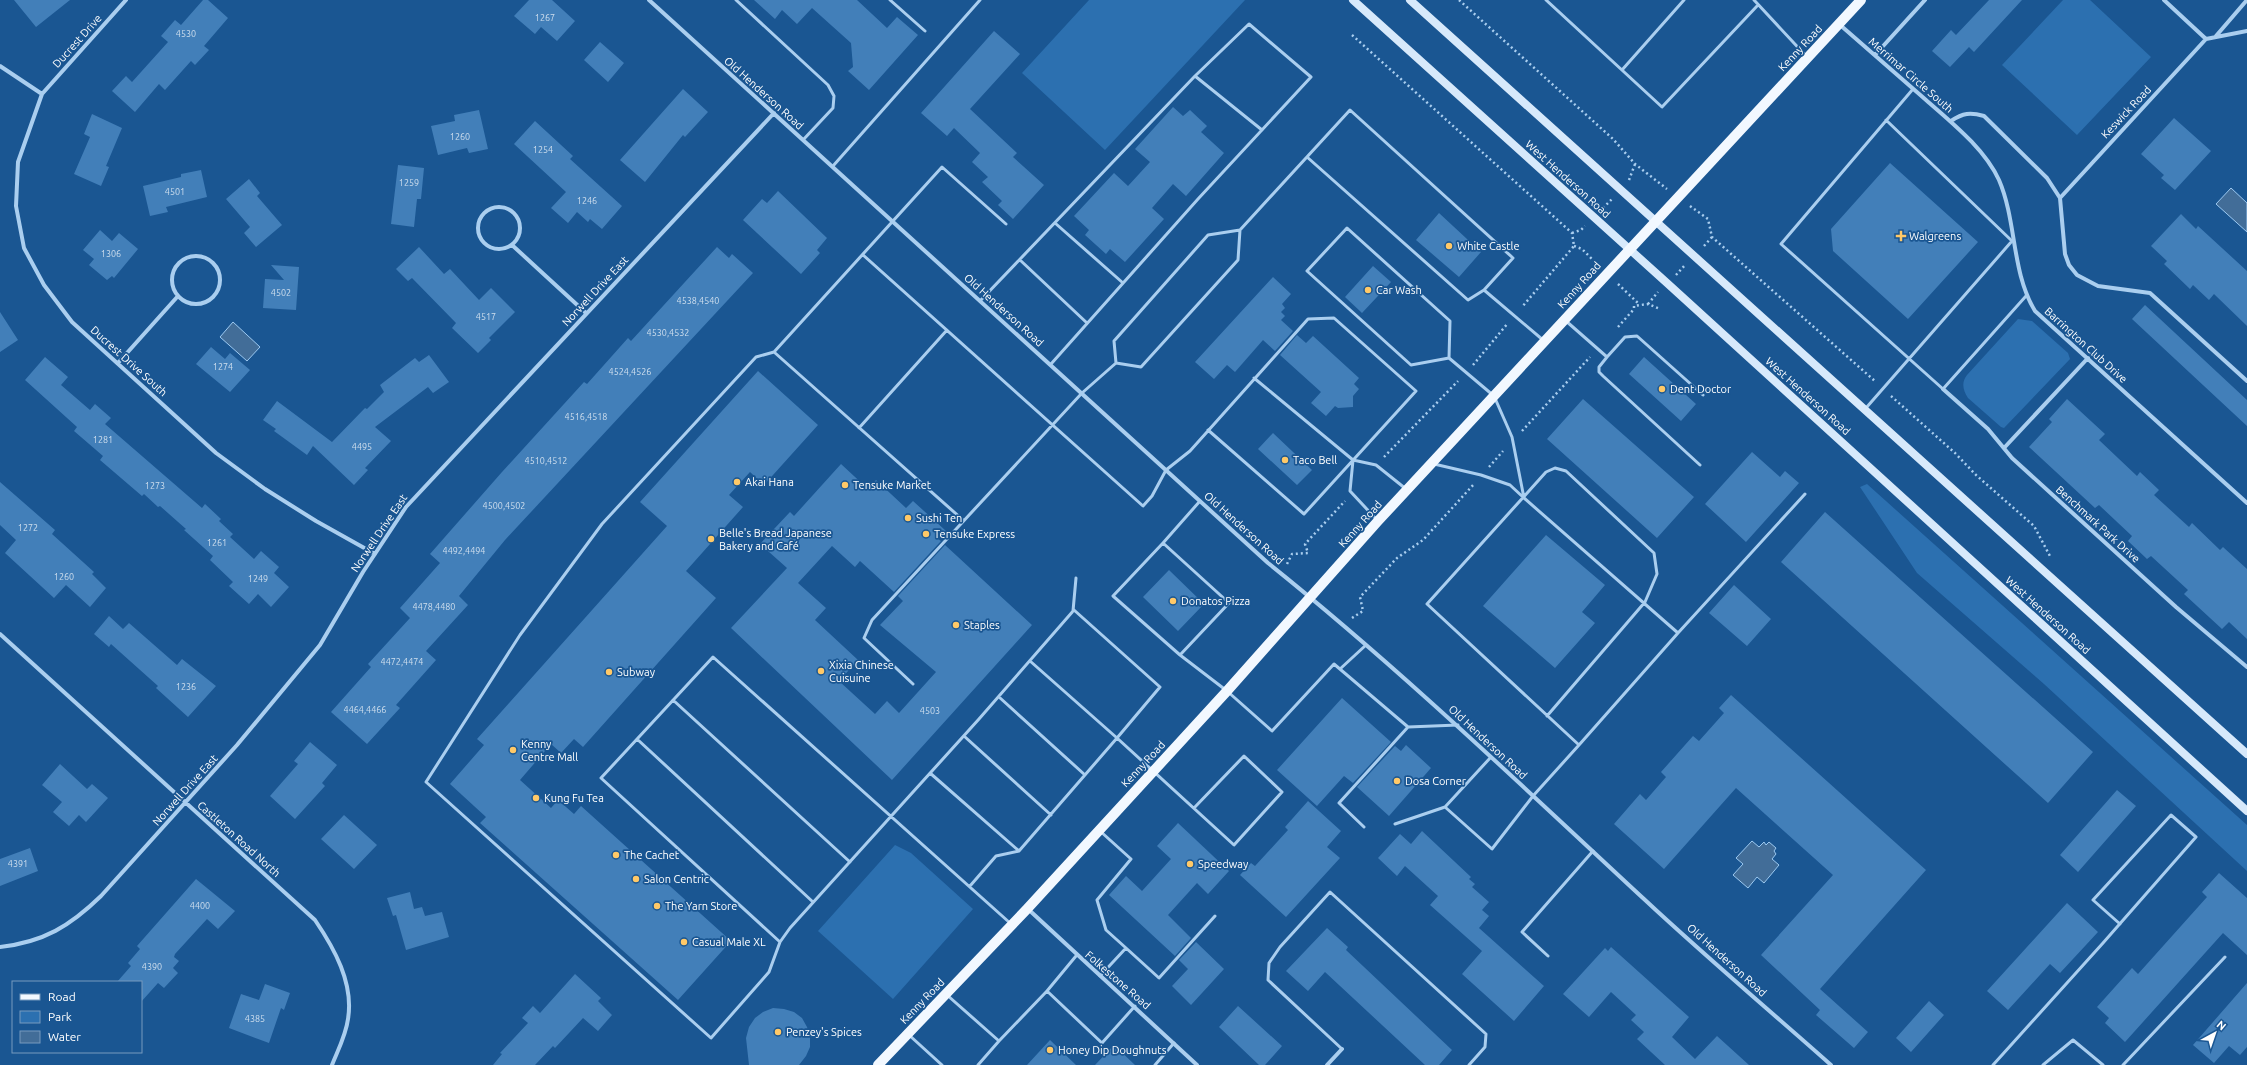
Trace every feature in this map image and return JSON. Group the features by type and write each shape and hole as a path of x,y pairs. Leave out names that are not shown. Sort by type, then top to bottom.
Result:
{"main road":[{"name":"West Henderson Road","path":"1353,0 1629,248 2247,811"},
{"path":"1410,0 1417,4 1694,256 2247,754"},
{"name":"Kenny Road","path":"878,1065 1027,909 1227,691 1378,521 1677,196 1861,0"}],"street":[{"name":"Ducrest Drive","path":"42,94 126,0"},
{"name":"Old Henderson Road","path":"649,0 1200,501 1281,573 1366,644 1458,725 1645,900 1831,1065"},
{"path":"1875,55 1925,0"},
{"path":"2164,0 2206,39 2247,31"},
{"path":"2216,36 2247,0"},
{"name":"Merrimar Circle South","path":"1839,24 1951,121 1962,114 1973,113 1984,116 2048,178 2060,198 2065,254 2069,265 2077,275 2098,286 2150,293 2247,381"},
{"name":"Keswick Road","path":"2060,198 2206,39"},
{"path":"0,66 42,94"},
{"name":"Ducrest Drive South","path":"42,94 18,162 16,206 24,248 44,285 72,322 216,453 272,493 375,554"},
{"name":"Norwell Drive East","path":"0,947 18,945 64,928 82,915 186,803 255,725 320,645 375,554 406,507 774,113"},
{"name":"Barrington Club Drive","path":"1951,121 1980,152 1998,180 2008,208 2012,240 2026,296 2035,311 2247,503"},
{"path":"504,208 515,215 520,227 519,234 512,245 498,249 485,244 478,232 481,218 485,213 491,209 504,208"},
{"path":"512,245 586,313"},
{"path":"198,256 212,263 220,276 218,292 213,298 206,302 191,304 178,296 174,289 174,273 183,261 198,256"},
{"path":"118,363 178,296"},
{"path":"2004,448 2088,358"},
{"name":"Benchmark Park Drive","path":"1943,389 1978,420 2012,458 2176,607 2247,667"},
{"name":"Castleton Road North","path":"0,634 314,920 332,944 347,990 349,1017 332,1065"},
{"name":"Folkestone Road","path":"1027,909 1076,956 1135,1006 1196,1065"},
{"path":"1327,1065 1342,1049"}],"lane":[{"path":"736,0 828,85 834,96 833,108 803,140"},
{"path":"890,0 925,31"},
{"path":"833,166 980,0"},
{"path":"1546,0 1662,107 1758,5"},
{"path":"1622,70 1684,0"},
{"path":"1754,0 1807,58"},
{"path":"980,301 1195,76 1250,24 1311,77 1051,364"},
{"path":"1195,76 1262,130"},
{"path":"1913,89 1781,244 1943,389 2026,296"},
{"path":"1116,363 1114,341 1208,235 1240,230 1350,110 1513,258 1484,290 1468,300 1307,157"},
{"path":"1865,410 2012,240 1886,120"},
{"path":"1006,224 942,167 774,352 756,357 602,524 520,635 426,782 711,1038 769,972 780,942 814,902 999,697 1073,611 1076,578"},
{"path":"1055,223 1123,283"},
{"path":"1449,358 1450,322 1347,228 1307,271 1411,365 1449,358 1494,396 1512,437 1524,498"},
{"path":"1116,363 1142,367 1238,260 1240,230"},
{"path":"863,255 1143,506 1152,496 1166,470 1190,451 1208,430 1254,378 1308,319 1334,318 1416,391 1304,514 1208,430"},
{"path":"1020,260 1088,323"},
{"path":"1484,290 1544,342"},
{"path":"1564,319 1607,357"},
{"path":"859,428 947,330"},
{"path":"1700,465 1602,376 1599,372 1599,367 1625,336 1637,336 1702,395"},
{"path":"774,352 963,520"},
{"path":"913,684 864,638 872,620 1082,393 1116,363"},
{"path":"1254,378 1353,460 1376,465 1407,490"},
{"path":"1353,460 1350,491 1378,521"},
{"path":"1432,464 1481,475 1510,485 1645,602 1678,633"},
{"path":"1547,716 1645,602 1657,574 1654,552 1566,471 1555,468 1546,472 1427,604 1547,716 1579,745"},
{"path":"1445,808 1492,849 1534,796 1678,633 1804,494"},
{"path":"1200,501 1113,596 1180,655 1227,691 1272,731 1334,664 1408,727 1458,725"},
{"path":"1163,543 1229,603 1180,655"},
{"path":"970,886 996,856 1019,851 1160,687 1073,611"},
{"path":"1340,669 1366,644"},
{"path":"780,942 601,778 713,657 1012,924"},
{"path":"1030,661 1234,845 1282,792 1244,756 1194,808"},
{"path":"999,697 1085,775"},
{"path":"673,700 850,862"},
{"path":"1364,827 1339,803 1408,727"},
{"path":"964,736 1051,814"},
{"path":"637,739 814,902"},
{"path":"1395,824 1445,808 1491,757"},
{"path":"930,773 1019,851"},
{"path":"1993,1065 2120,924 2196,837 2171,815 2093,900 2120,924"},
{"path":"1099,830 1131,859 1097,900 1106,930 1159,978 1215,916"},
{"path":"1548,956 1522,932 1593,851"},
{"path":"1342,1049 1268,980 1269,963 1280,947 1330,892 1486,1034 1485,1047 1469,1065"},
{"path":"1100,977 1126,948"},
{"path":"978,1065 1047,991 1076,956"},
{"path":"2123,1065 2225,957"},
{"path":"1047,991 1102,1043 1135,1006"},
{"path":"946,994 999,1041"},
{"path":"907,1034 942,1065"},
{"path":"2043,1065 2073,1040 2102,1065"},
{"path":"1155,1065 1174,1043"}],"path":[{"path":"1459,0 1613,139 1635,164 1708,219 1712,237 1955,453 1976,475 2034,526 2054,563"},
{"path":"1352,36 1572,233 1574,246 1466,372 1376,465"},
{"path":"1572,233 1581,230 1629,180 1635,164"},
{"path":"1648,304 1712,237"},
{"path":"1634,306 1648,304 1660,308"},
{"path":"1281,573 1292,559 1292,554 1308,553 1305,544 1352,493"}],"green space":[{"path":"1089,0 1245,0 1105,150 1022,73"},
{"path":"2063,0 2090,0 2151,57 2077,135 2002,65"},
{"path":"2018,319 2032,321 2068,353 2070,359 2004,428 1968,398 1963,384 1967,375"},
{"path":"1867,484 2247,825 2247,871 2044,684 1917,573 1860,487"},
{"path":"895,845 911,853 973,909 893,999 818,931"}],"water":[{"path":"2231,188 2247,203 2247,232 2216,204"},
{"path":"233,322 260,347 247,361 220,337"},
{"path":"1752,841 1759,847 1764,842 1766,845 1769,842 1776,848 1774,851 1776,854 1772,859 1779,865 1764,883 1757,877 1748,888 1733,875 1743,864 1736,858"}],"building":[{"path":"14,0 70,0 36,27"},
{"path":"203,0 208,0 228,18 204,46 209,50 195,65 191,61 165,90 159,84 135,112 112,91 126,76 132,82 168,42 161,36 175,20 181,25"},
{"path":"529,0 552,0 575,21 557,41 541,27 535,34 514,16"},
{"path":"754,0 857,0 887,28 897,17 918,35 869,90 848,71 853,67 851,43 812,8 797,24 782,10 775,19"},
{"path":"1989,0 2022,0 1974,52 1969,47 1950,67 1932,51 1951,30 1956,35"},
{"path":"994,31 1020,54 970,109 1017,153 1013,157 1044,185 1013,219 998,205 1002,201 982,182 988,177 972,162 980,153 954,128 947,136 921,113"},
{"path":"600,42 624,63 608,82 584,60"},
{"path":"683,89 708,112 685,137 683,135 645,182 620,160"},
{"path":"1173,107 1183,116 1190,110 1207,126 1201,132 1224,153 1186,196 1173,184 1152,208 1164,219 1125,262 1110,249 1106,254 1085,235 1089,230 1074,216 1114,173 1128,186 1150,162 1135,149"},
{"path":"479,110 488,149 469,153 467,148 438,155 431,126 455,121 454,115"},
{"path":"92,114 122,128 106,166 109,167 101,186 74,174 90,137 84,134"},
{"path":"2174,118 2211,151 2175,190 2161,178 2164,175 2141,154"},
{"path":"535,121 573,156 570,159 622,206 602,229 590,219 588,222 577,212 568,223 551,208 566,192 514,144"},
{"name":"Walgreens","path":"1890,163 1978,242 1908,319 1833,251 1831,229"},
{"path":"398,165 424,168 421,199 417,199 414,227 391,224"},
{"path":"201,170 207,197 166,207 168,212 150,216 143,186 181,177 181,174"},
{"path":"249,179 260,193 257,196 282,225 256,247 244,233 250,227 226,199"},
{"path":"778,191 827,238 817,250 820,253 801,274 743,220 762,199 767,203"},
{"name":"White Castle","path":"1439,213 1481,252 1459,277 1416,240"},
{"path":"2181,214 2196,229 2198,226 2247,271 2247,326 2214,294 2209,300 2193,285 2190,289 2164,264 2167,261 2151,246"},
{"path":"100,230 112,241 119,233 138,249 114,278 112,276 107,280 89,265 94,259 83,250"},
{"path":"419,247 444,274 450,269 479,300 491,288 515,312 489,338 491,340 478,353 452,328 456,323 412,278 408,281 396,269"},
{"path":"717,247 729,258 732,254 753,273 505,540 459,596 468,605 426,651 436,660 396,705 400,708 367,744 331,712 371,667 368,664 410,618 400,608 440,563 430,554 584,382 587,384 628,338 631,341"},
{"path":"271,265 299,267 296,310 263,308 265,279 284,280"},
{"name":"Car Wash","path":"1373,266 1391,282 1362,313 1345,297"},
{"path":"1273,277 1291,294 1282,304 1285,308 1281,312 1285,316 1281,320 1293,331 1275,351 1263,340 1235,372 1227,365 1214,379 1195,362"},
{"path":"2145,305 2247,400 2247,426 2132,319"},
{"path":"0,312 18,340 0,352"},
{"path":"1297,335 1306,343 1313,336 1359,378 1354,384 1359,389 1353,396 1353,407 1338,408 1335,406 1326,416 1311,403 1321,392 1280,355"},
{"path":"211,347 225,359 230,353 250,370 230,392 196,364"},
{"path":"429,355 449,382 433,393 428,387 375,427 391,441 365,468 368,470 354,485 313,446 307,455 274,431 276,429 263,420 277,401 332,442 365,408 367,409 384,392 380,385 415,358 419,362"},
{"path":"45,357 68,377 61,385 90,410 95,404 111,418 105,424 202,508 205,504 221,519 219,521 233,534 230,537 254,559 261,551 279,567 274,573 289,587 271,607 258,594 249,604 229,586 233,582 210,560 213,556 160,506 158,507 144,494 142,496 100,460 103,456 74,431 77,427 25,380"},
{"name":"Dent Doctor","path":"1644,357 1696,404 1681,421 1629,374"},
{"name":"Kenny Centre Mall","path":"758,371 818,425 764,485 750,472 729,495 743,507 686,571 716,598 583,747 574,739 561,753 551,744 520,780 551,808 558,800 574,814 581,806 731,941 678,1000 480,823 486,817 450,784 484,745 477,739 667,526 640,502"},
{"path":"1583,399 1694,497 1657,538 1547,439"},
{"path":"2067,399 2105,434 2099,440 2137,476 2140,472 2159,490 2154,495 2189,527 2192,523 2220,550 2223,547 2247,569 2247,639 2229,622 2222,629 2184,594 2188,590 2151,556 2147,559 2128,541 2132,536 2099,505 2095,508 2029,447 2052,422 2049,419"},
{"name":"Taco Bell","path":"1273,433 1312,470 1297,485 1258,449"},
{"path":"1752,452 1780,477 1785,471 1799,483 1746,542 1705,504"},
{"path":"841,464 868,489 876,480 906,508 913,501 946,531 938,539 941,541 894,592 860,561 855,567 832,546 798,583 826,608 815,620 858,660 839,681 875,714 887,701 899,713 936,672 880,625 903,601 898,596 945,545 1032,625 892,780 731,628 787,568 760,544 790,512 794,516"},
{"path":"0,482 55,530 52,534 94,572 92,574 106,588 90,607 66,585 54,598 5,553 16,540 0,525"},
{"path":"1825,512 2093,752 2048,803 1781,562"},
{"path":"1546,535 1605,585 1582,612 1595,623 1555,668 1483,606"},
{"name":"Donatos Pizza","path":"1169,570 1204,604 1178,631 1143,597"},
{"path":"1734,585 1771,619 1747,646 1709,613"},
{"path":"109,616 123,629 129,623 177,665 182,659 216,686 188,717 156,688 158,686 111,644 109,647 94,634"},
{"path":"1731,695 1926,870 1820,989 1868,1032 1854,1048 1816,1015 1820,1010 1761,955 1833,875 1736,788 1664,869 1614,824 1640,794 1646,800 1666,777 1661,772 1693,736 1699,741 1724,713 1719,708"},
{"path":"1342,698 1391,742 1353,783 1344,776 1317,806 1277,770"},
{"path":"310,742 337,765 322,783 325,786 295,819 270,796 298,764 294,761"},
{"name":"Dosa Corner","path":"1406,745 1431,768 1389,816 1357,787 1395,746 1401,751"},
{"path":"60,764 87,789 92,784 108,798 86,822 79,815 69,826 53,812 62,802 42,785"},
{"path":"2117,790 2136,806 2078,872 2060,855"},
{"path":"1308,801 1341,831 1327,847 1340,858 1286,917 1240,875 1251,863 1255,866 1288,830 1285,827"},
{"path":"344,815 377,845 354,869 321,839"},
{"path":"1178,823 1229,871 1208,894 1197,883 1168,915 1191,938 1175,956 1109,895 1126,876 1142,891 1171,859 1157,846"},
{"path":"1422,831 1471,877 1469,879 1475,884 1472,887 1489,902 1482,910 1489,916 1479,928 1544,986 1514,1021 1462,974 1482,951 1430,905 1438,896 1405,866 1397,876 1378,858 1400,834 1411,844"},
{"path":"30,848 38,871 0,886 0,859"},
{"path":"2219,873 2247,898 2247,955 2223,933 2125,1042 2105,1023 2109,1018 2097,1007 2132,968 2138,974 2207,897 2202,892"},
{"path":"196,879 235,911 218,929 207,919 175,954 174,957 179,961 173,968 178,973 164,988 158,983 142,1001 142,981 118,981 131,966 128,963 140,949 137,946"},
{"path":"410,892 414,909 422,907 425,916 442,912 449,937 406,950 396,915 393,916 387,898"},
{"path":"2067,903 2098,932 2060,973 2050,964 2008,1010 1987,991"},
{"path":"1327,928 1348,947 1346,950 1452,1050 1439,1065 1425,1065 1325,972 1308,991 1286,971"},
{"path":"1196,942 1224,969 1191,1005 1172,986 1188,969 1179,960"},
{"path":"1611,947 1689,1017 1672,1037 1695,1059 1717,1036 1749,1065 1665,1065 1637,1039 1644,1032 1631,1020 1636,1015 1611,992 1589,1017 1563,994 1605,948 1608,951"},
{"path":"575,974 601,998 598,1001 612,1015 598,1031 583,1018 555,1048 553,1046 535,1065 493,1065 502,1054 500,1053 528,1023 522,1018 533,1006 540,1013"},
{"path":"2247,983 2247,1047 2240,1055 2229,1046 2214,1063 2193,1045"},
{"path":"265,984 290,993 284,1010 281,1008 269,1043 229,1028 241,994 259,1000"},
{"path":"1929,1001 1944,1015 1911,1052 1896,1038"},
{"path":"1238,1006 1282,1046 1265,1065 1259,1065 1219,1027"},
{"name":"Penzey's Spices","path":"773,1008 794,1012 802,1018 807,1027 810,1037 810,1047 806,1056 799,1065 749,1065 746,1038 749,1027 755,1018 763,1012"},
{"name":"Honey Dip Doughnuts","path":"1050,1040 1076,1065 1027,1065"},
{"path":"1114,1045 1135,1065 1095,1065"}],"place":[{"name":"Walgreens","path":"1901,236"},
{"name":"White Castle","path":"1449,246"},
{"name":"Car Wash","path":"1368,290"},
{"name":"Dent Doctor","path":"1662,389"},
{"name":"Taco Bell","path":"1285,460"},
{"name":"Akai Hana","path":"737,482"},
{"name":"Tensuke Market","path":"845,485"},
{"name":"Sushi Ten","path":"908,518"},
{"name":"Tensuke Express","path":"926,534"},
{"name":"Belle's Bread Japanese Bakery and Café","path":"711,539"},
{"name":"Donatos Pizza","path":"1173,601"},
{"name":"Staples","path":"956,625"},
{"name":"Xixia Chinese Cuisuine","path":"821,671"},
{"name":"Subway","path":"609,672"},
{"name":"Kenny Centre Mall","path":"513,750"},
{"name":"Dosa Corner","path":"1397,781"},
{"name":"Kung Fu Tea","path":"536,798"},
{"name":"The Cachet","path":"616,855"},
{"name":"Speedway","path":"1190,864"},
{"name":"Salon Centric","path":"636,879"},
{"name":"The Yarn Store","path":"657,906"},
{"name":"Casual Male XL","path":"684,942"},
{"name":"Penzey's Spices","path":"778,1032"},
{"name":"Honey Dip Doughnuts","path":"1050,1050"}]}
